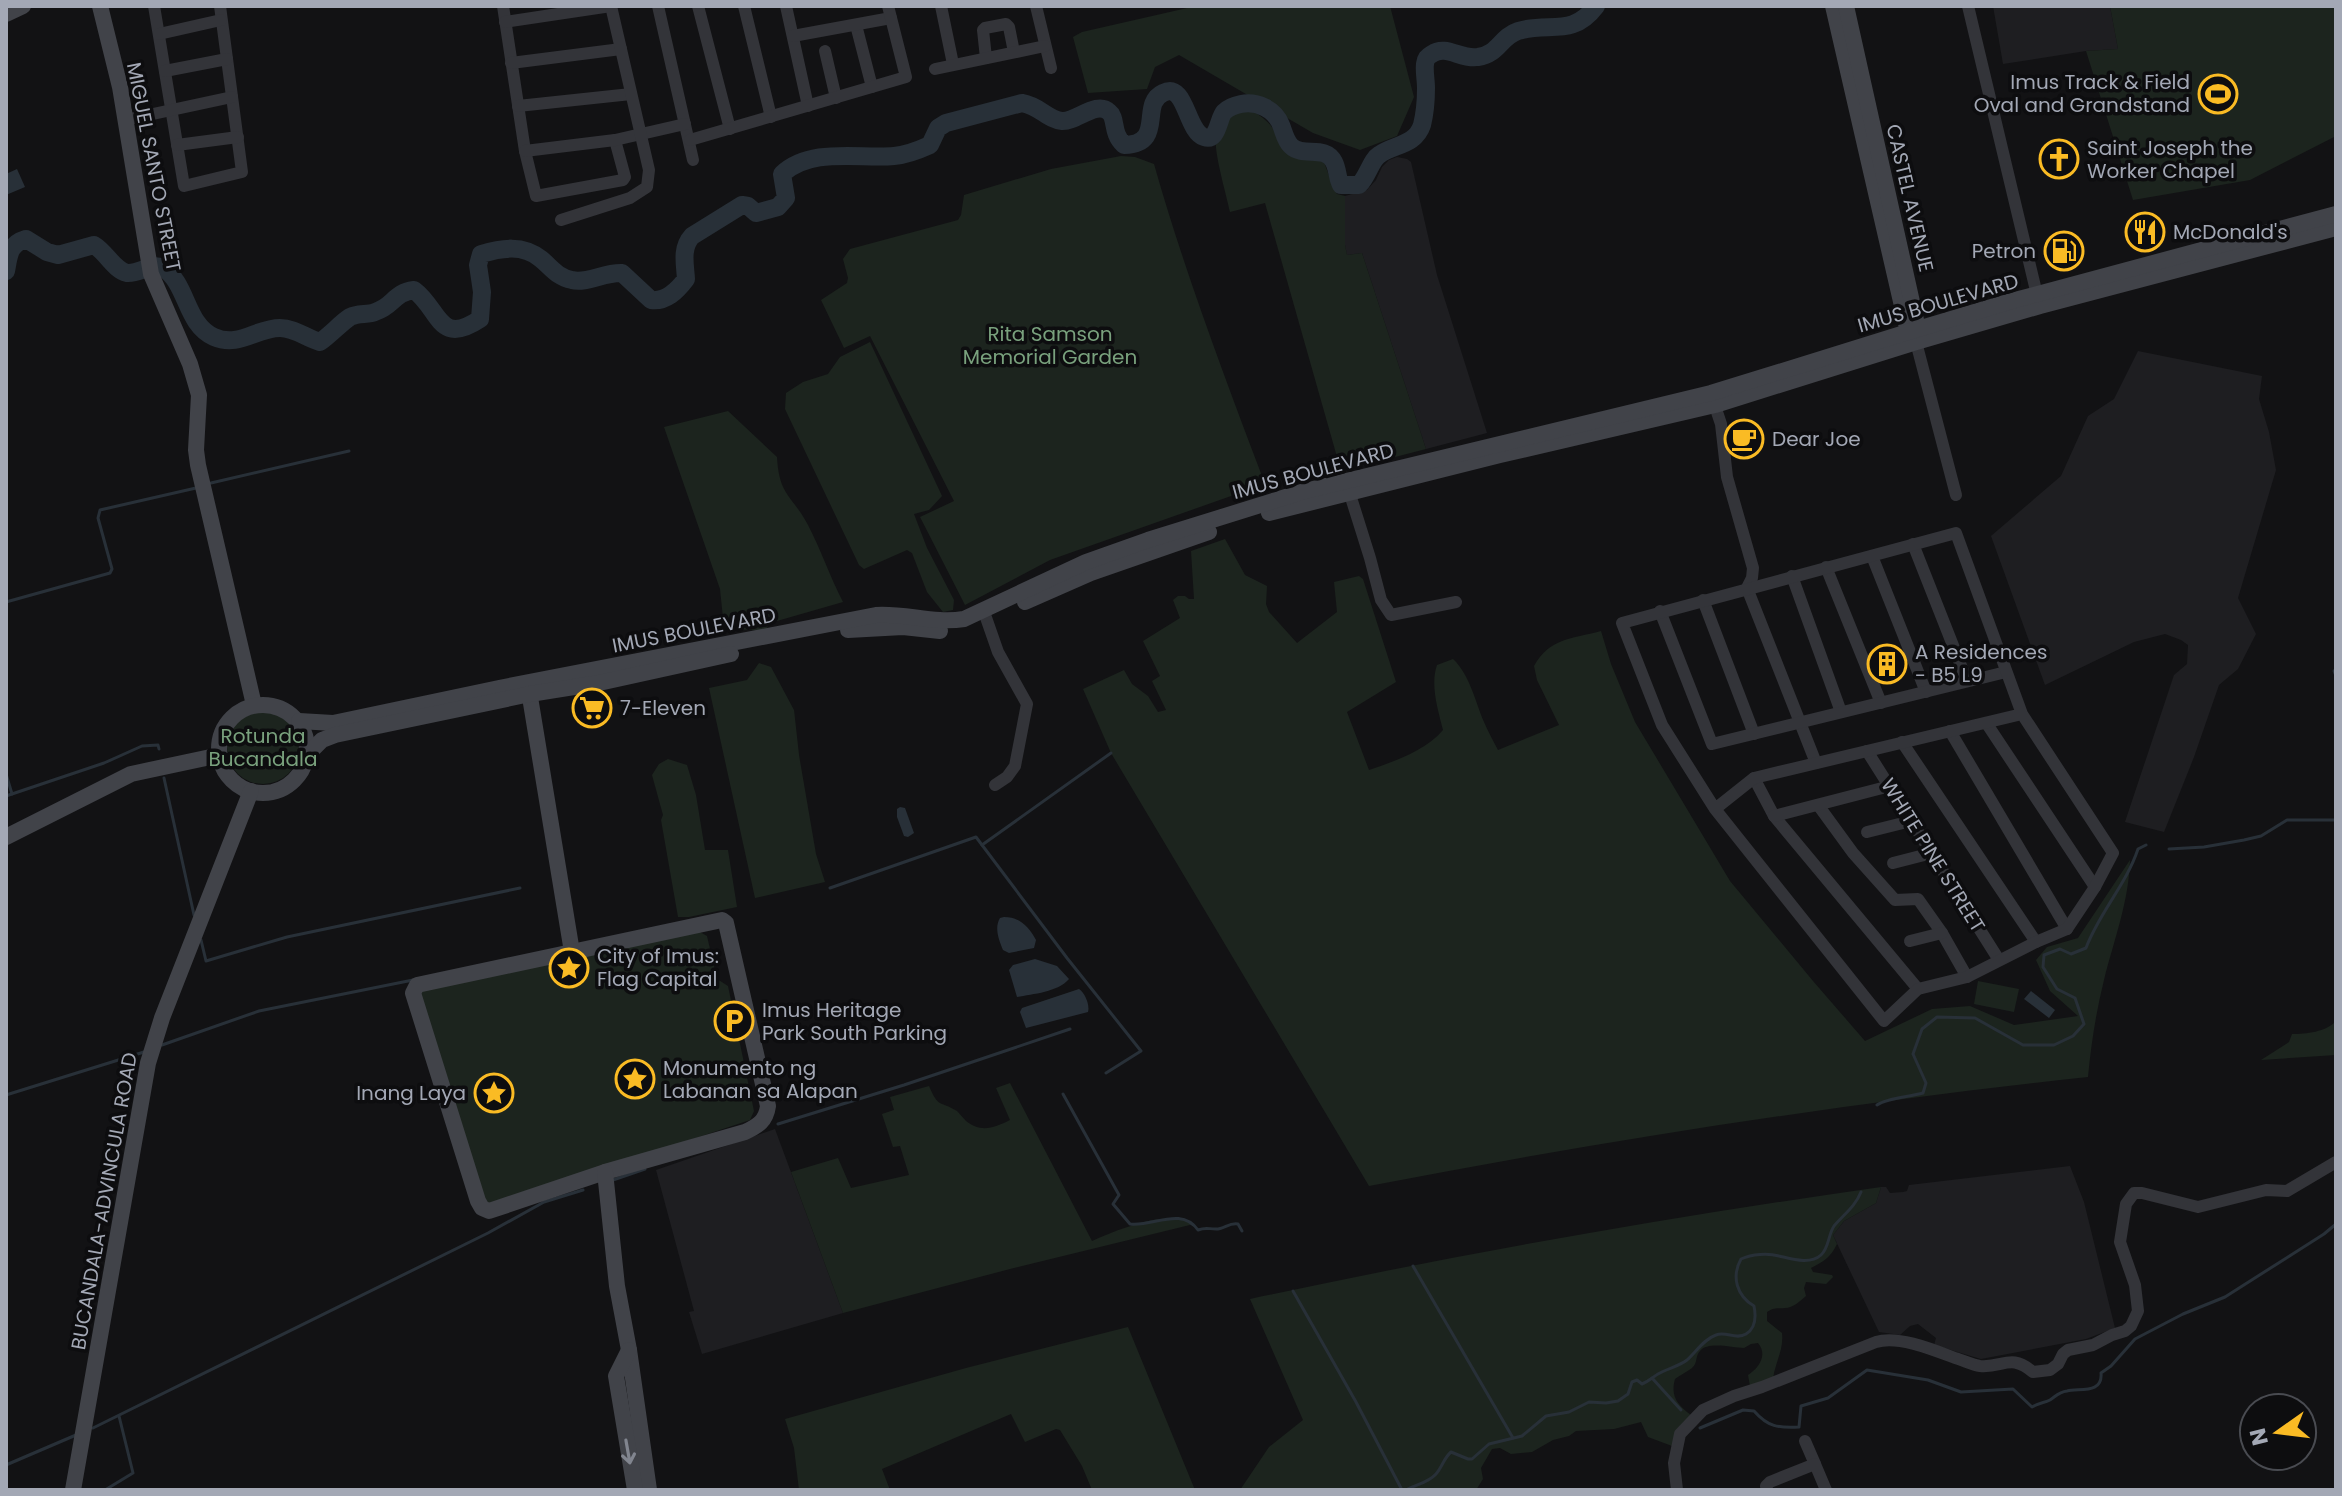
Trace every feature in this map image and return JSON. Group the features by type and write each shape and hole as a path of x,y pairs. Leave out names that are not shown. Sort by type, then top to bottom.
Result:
{"main road":[{"path":"6,14 23,6"},
{"name":"MIGUEL SANTO STREET","path":"100,6 118,75 150,268 197,385 200,401 196,450 199,472 254,705"},
{"name":"CASTEL AVENUE","path":"1833,6 1914,334"},
{"name":"CASTEL AVENUE","path":"1846,6 1914,334"},
{"name":"IMUS BOULEVARD","path":"299,721 333,723 529,689 558,691 852,629 903,627 953,632 966,629 985,614 1089,568 1347,487 1713,399 1914,334 2336,214"},
{"name":"IMUS BOULEVARD","path":"2038,300 2336,228"},
{"path":"529,689 572,952"},
{"name":"IMUS BOULEVARD","path":"308,754 322,740 335,735 529,689"},
{"path":"267,704 285,710 299,721 308,754 304,768 295,780 285,788 265,793 251,791 232,780 222,764 219,745 225,726 238,712 254,705 267,704"},
{"path":"6,837 131,774 220,755"},
{"name":"BUCANDALA-ADVINCULA ROAD","path":"73,1490 148,1063 167,1005 251,791"},
{"path":"726,921 768,1106 767,1115 762,1122 745,1132 605,1172 489,1211 482,1208 478,1201 413,993 417,985 424,982 572,952 697,924 726,921"},
{"path":"605,1172 617,1286 649,1490"},
{"path":"629,1350 616,1376 635,1490"}],"street":[{"path":"154,6 184,186 242,172 220,6"},
{"path":"503,6 525,151 535,194 538,197 623,180 625,177 615,140"},
{"path":"505,22 611,6 649,170 647,187 630,198 561,220"},
{"path":"658,6 693,160"},
{"path":"698,6 730,129"},
{"path":"744,6 771,117"},
{"path":"786,6 808,106"},
{"path":"941,6 953,64"},
{"path":"1036,6 1051,68"},
{"path":"1968,6 2038,300"},
{"path":"690,140 906,77 889,12 856,25 793,36"},
{"path":"159,34 221,20"},
{"path":"986,58 985,28 1006,24 1014,52"},
{"path":"856,25 872,87"},
{"path":"935,69 1045,46"},
{"path":"511,63 621,49"},
{"path":"801,71 826,58 836,98"},
{"path":"165,71 227,59"},
{"path":"518,106 631,94"},
{"path":"125,120 232,97"},
{"path":"525,151 615,140 685,124"},
{"path":"177,145 238,137"},
{"path":"1914,334 1956,495"},
{"path":"1713,399 1721,424 1727,477 1753,568 1747,588 1816,763"},
{"path":"1347,487 1381,600 1391,615 1456,602"},
{"path":"1956,533 2022,714 2113,853 2067,929 1967,977 1918,989 1884,1021 1715,809 1662,725 1622,623 1792,576 1956,533"},
{"path":"1913,544 1967,681"},
{"path":"1872,556 1926,692"},
{"path":"1826,567 1881,703"},
{"path":"1792,576 1841,712"},
{"path":"1703,600 1754,734"},
{"path":"1660,611 1712,744 2006,672"},
{"path":"985,614 998,652 1027,704 1015,766 1007,777 995,785"},
{"path":"1715,809 1754,778 2022,714"},
{"path":"1987,724 2095,887"},
{"path":"1950,731 2067,929"},
{"path":"1902,742 2036,942"},
{"name":"WHITE PINE STREET","path":"1867,751 1999,960"},
{"path":"1754,778 1774,816 1918,989"},
{"path":"1774,816 1890,786"},
{"path":"1818,805 1853,853 1895,900 1918,899 1967,977"},
{"path":"1867,832 1911,821"},
{"path":"1893,863 1932,853"},
{"path":"1910,941 1942,933"},
{"path":"1677,1490 1674,1463 1680,1434 1703,1410 1884,1339 1937,1351 1980,1366 2023,1363 2033,1372 2042,1372 2058,1364 2068,1350 2093,1345 2125,1331 2138,1311 2135,1285 2120,1242 2126,1204 2134,1193 2198,1207 2266,1190 2287,1191 2336,1162"},
{"path":"1805,1441 1826,1490"},
{"path":"1767,1490 1770,1482 1815,1464"}],"shaded area":[{"path":"1993,6 2110,6 2118,49 2003,64"},
{"path":"1397,157 1411,162 1437,275 1487,433 1426,449 1362,253 1347,255 1345,245 1345,196 1367,190 1382,167"},
{"path":"17,169 25,187 6,195 6,174"},
{"path":"2138,351 2262,376 2259,399 2276,470 2238,598 2256,634 2238,669 2219,685 2164,832 2125,822 2174,675 2187,664 2188,645 2165,634 2134,642 2045,685 1991,536 2061,476 2088,416 2114,399"},
{"path":"900,807 905,808 914,833 908,837 904,836 897,817"},
{"path":"1000,918 1015,919 1027,927 1036,940 1034,948 1009,953 1003,950 997,926"},
{"path":"1035,959 1057,966 1069,979 1052,990 1017,997 1009,970 1013,965"},
{"path":"1079,989 1086,999 1088,1012 1026,1028 1020,1012 1022,1008"},
{"path":"2031,991 2055,1010 2049,1018 2024,999"},
{"path":"775,1129 843,1313 702,1354 689,1312 694,1311 656,1170"},
{"path":"2070,1166 2084,1202 2115,1328 2086,1339 1981,1359 1934,1345 1936,1338 1918,1324 1910,1326 1900,1335 1879,1332 1833,1235 1844,1221 1876,1203 1881,1187 1886,1187 1890,1193 1903,1192 1909,1185"}],"green space":[{"path":"1196,6 1390,6 1414,97 1397,136 1360,150 1313,133 1179,55 1155,67 1147,89 1088,93 1073,37 1082,32"},
{"name":"Imus Track & Field Oval and Grandstand","path":"2110,6 2336,6 2336,136 2250,180 2133,200 2086,51 2118,49"},
{"path":"1244,108 1270,124 1286,150 1303,156 1321,154 1334,189 1337,194 1345,196 1347,255 1362,253 1426,449 1341,471 1265,203 1230,212 1216,140 1225,120 1233,112"},
{"name":"Rita Samson Memorial Garden","path":"1121,156 1154,164 1192,285 1265,484 1050,560 965,605 920,517 954,501 870,336 844,348 821,300 847,283 843,259 850,249 958,220 964,195 1051,169"},
{"path":"870,342 942,496 929,510 914,514 927,548 954,600 953,610 943,612 927,592 912,553 907,550 864,569 859,565 785,409 786,393 803,382 828,374 840,357"},
{"path":"728,411 777,457 783,488 808,525 843,602 770,623 765,631 724,628 720,589 664,427"},
{"path":"1225,539 1245,575 1267,586 1269,612 1297,643 1337,612 1334,582 1359,576 1363,579 1396,682 1347,712 1369,770 1419,750 1443,730 1436,698 1435,673 1437,665 1453,659 1468,680 1498,750 1559,725 1537,680 1534,666 1554,645 1601,631 1635,722 1730,881 1865,1041 1932,1009 1970,1006 2014,1025 2078,1016 2050,991 2036,960 2047,947 2078,938 2130,860 2124,905 2099,1004 2088,1077 1727,1124 1369,1186 1111,753 1083,689 1124,670 1132,684 1148,696 1158,712 1166,710 1152,681 1160,676 1143,641 1180,618 1173,600 1178,596 1194,599 1191,551"},
{"path":"759,663 771,667 794,710 816,854 825,882 755,898 709,688 747,680"},
{"name":"Rotunda Bucandala","path":"270,712 289,722 297,734 297,762 289,774 277,782 256,784 237,774 229,762 227,741 237,722 249,714"},
{"path":"668,759 687,765 696,795 705,850 728,850 737,907 678,917 661,820 663,815 652,775 659,764"},
{"path":"698,931 707,936 717,979 728,986 754,1111 750,1120 494,1205 486,1202 419,991"},
{"path":"1978,981 2019,989 2014,1012 1974,1004"},
{"path":"2336,1021 2336,1055 2261,1060 2289,1042 2292,1034 2321,1030"},
{"path":"1010,1083 1092,1241 1158,1219 1184,1219 1194,1224 843,1313 791,1172 838,1158 851,1188 909,1175 900,1146 893,1147 882,1114 894,1110 890,1097 929,1086 940,1103 957,1111 972,1125 988,1128 1010,1120 996,1088"},
{"path":"1881,1187 1876,1203 1844,1221 1833,1235 1837,1244 1832,1252 1811,1268 1813,1272 1833,1277 1826,1284 1806,1282 1806,1296 1799,1302 1767,1312 1767,1321 1782,1333 1773,1379 1750,1386 1748,1375 1756,1369 1762,1357 1758,1343 1744,1348 1704,1348 1698,1353 1694,1366 1675,1379 1676,1400 1691,1415 1672,1446 1648,1437 1641,1422 1614,1429 1576,1431 1532,1452 1511,1454 1500,1448 1492,1449 1481,1468 1483,1479 1476,1490 1240,1490 1269,1447 1303,1420 1250,1299 1564,1237"},
{"path":"1128,1327 1195,1490 1092,1490 1082,1466 1060,1430 1025,1442 1011,1414 882,1469 890,1490 799,1490 794,1448 785,1419"}],"waterway":[{"path":"6,271 13,247 26,239 58,255 94,245 127,273 155,266 163,268 177,284 197,323 214,337 223,340 240,339 280,328 320,342 350,317 372,313 414,290 448,327 466,327 480,319 482,292 478,265 481,254 504,249 519,249 534,254 567,279 583,280 622,273 651,300 656,300 671,295 686,279 685,251 692,236 742,205 756,213 778,207 786,198 782,174 807,160 908,153 930,145 938,128 946,123 1022,103 1062,121 1104,109 1111,115 1117,136 1124,145 1137,143 1148,131 1156,98 1171,91 1181,100 1198,133 1209,138 1217,129 1224,112 1230,108 1247,103 1265,107 1278,119 1291,146 1325,154 1334,162 1341,185 1359,185 1376,157 1409,141 1419,132 1425,111 1425,67 1429,56 1437,51 1472,57 1485,55 1518,31 1569,25 1587,16 1596,6"},
{"path":"211,483 349,451"},
{"path":"6,602 110,573 112,569 98,518 100,510 196,488"},
{"path":"2336,669 2336,676"},
{"path":"6,796 104,763 142,746 158,745 159,749"},
{"path":"982,845 1111,753"},
{"path":"6,774 12,794"},
{"path":"164,778 194,915"},
{"path":"2169,849 2204,847 2261,836 2287,820 2336,820"},
{"path":"830,888 976,837 1141,1051 1106,1073"},
{"path":"1877,1105 1923,1093 1926,1083 1913,1054 1922,1029 1937,1017 1975,1018 2023,1045 2054,1045 2073,1036 2084,1024 2075,998 2057,989 2043,967 2044,955 2060,949 2071,954 2086,948 2138,849 2146,845"},
{"path":"201,940 206,961 287,937 520,888"},
{"path":"162,1045 259,1011 413,980"},
{"path":"778,1124 1070,1029"},
{"path":"6,1095 144,1052"},
{"path":"1063,1094 1119,1195 1113,1204 1130,1224 1175,1218 1191,1223 1198,1230 1238,1224 1242,1231"},
{"path":"613,1180 645,1169"},
{"path":"93,1428 488,1233 544,1202 583,1190"},
{"path":"1406,1490 1433,1477 1451,1452 1472,1459 1489,1444 1522,1436 1546,1416 1569,1412 1589,1402 1618,1401 1628,1394 1632,1382 1637,1380 1642,1384 1684,1362 1712,1337 1746,1334 1753,1325 1755,1314 1754,1306 1743,1297 1737,1286 1736,1273 1741,1259 1765,1254 1801,1260 1817,1258 1826,1249 1834,1226 1861,1192"},
{"path":"1700,1428 1743,1410 1754,1411 1774,1425 1799,1427 1801,1406 1828,1398 1867,1370 1928,1380 1961,1392 2013,1389 2032,1407 2062,1392 2090,1389 2098,1384 2101,1373 2135,1339 2225,1297 2336,1224"},
{"path":"1413,1266 1513,1438"},
{"path":"1293,1291 1402,1490"},
{"path":"1652,1378 1681,1410"},
{"path":"105,1490 133,1473 119,1416"},
{"path":"6,1465 76,1435"}],"place":[{"name":"Imus Track & Field Oval and Grandstand","path":"2218,94"},
{"name":"Saint Joseph the Worker Chapel","path":"2059,159"},
{"name":"McDonald's","path":"2145,232"},
{"name":"Petron","path":"2064,251"},
{"name":"Dear Joe","path":"1744,439"},
{"name":"A Residences - B5 L9","path":"1887,664"},
{"name":"7-Eleven","path":"592,708"},
{"name":"City of Imus: Flag Capital","path":"569,968"},
{"name":"Imus Heritage Park South Parking","path":"734,1021"},
{"name":"Monumento ng Labanan sa Alapan","path":"635,1079"},
{"name":"Inang Laya","path":"494,1093"}]}
